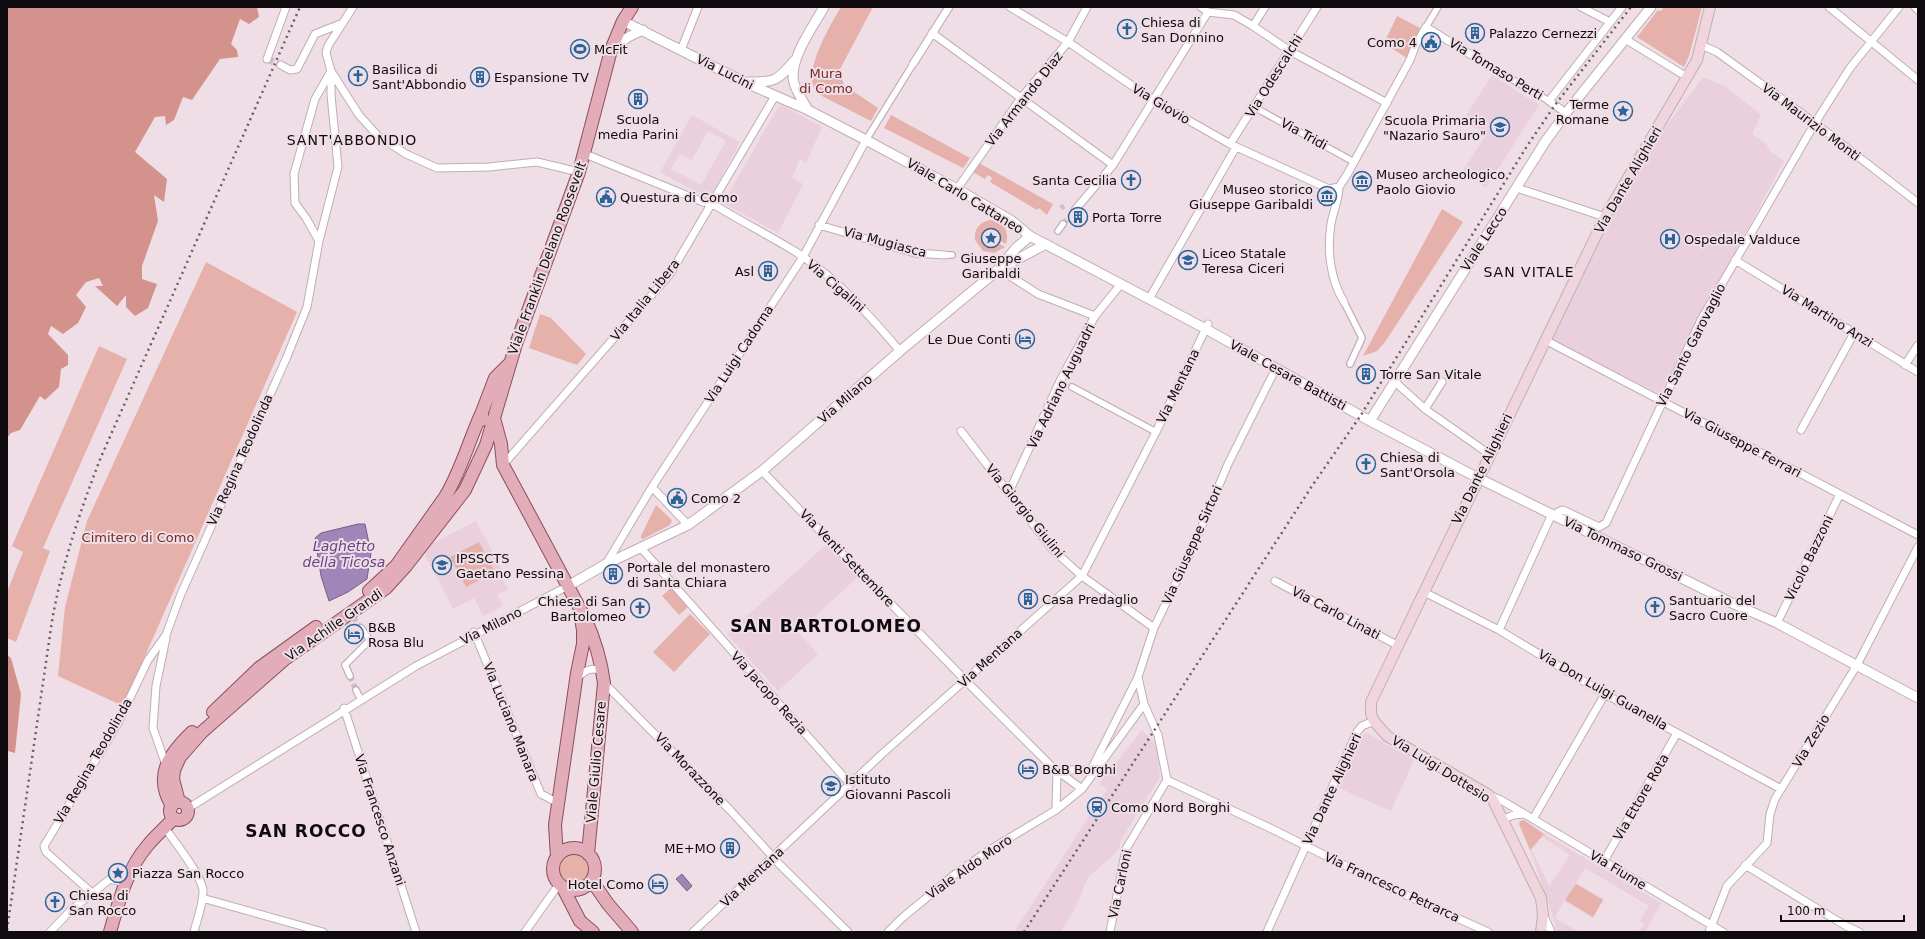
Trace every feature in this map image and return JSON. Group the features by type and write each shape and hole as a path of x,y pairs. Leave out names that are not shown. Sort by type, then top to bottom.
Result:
{"main road":[{"path":"623,7 623,21"},
{"path":"623,21 632,7"},
{"name":"Via Dante Alighieri","path":"1374,721 1371,714 1371,702 1397,645 1605,217 1697,60 1710,7"},
{"name":"Viale Franklin Delano Roosevelt","path":"482,455 510,363 585,154 611,50 623,21"},
{"name":"Viale Franklin Delano Roosevelt","path":"482,455 482,412 495,378 510,363"},
{"name":"Via Achille Grandi","path":"182,806 167,798 163,784 166,764 179,745 260,668 278,653 386,577 396,566 445,497 462,464 471,436 482,412"},
{"path":"494,418 501,444 504,465 568,586"},
{"path":"462,464 471,458 482,455 495,458 504,465"},
{"name":"Via Achille Grandi","path":"182,806 174,780 174,770 180,757 191,744 202,732 285,659 392,582 456,503 465,490 482,455"},
{"name":"Viale Giulio Cesare","path":"568,586 594,636 604,683 588,854"},
{"name":"Viale Giulio Cesare","path":"557,857 554,833 576,680 583,644 584,630 579,607"},
{"name":"Via Luigi Dottesio","path":"1374,721 1387,736 1489,795 1493,800 1538,892 1543,915 1541,932"},
{"path":"110,932 125,883 134,864 148,845 174,818 170,812 182,806"},
{"path":"561,886 575,891 587,886 592,881 594,876 594,864 588,854 582,850 568,849 557,857 553,871 561,886 580,921 593,932"},
{"path":"592,881 608,904 632,932"}],"street":[{"path":"353,7 334,36 326,53 331,71 359,115 378,136 406,154 432,167 466,168 537,162 579,172"},
{"path":"681,50 698,7"},
{"path":"744,82 764,82 780,78 795,60 824,7"},
{"path":"866,140 949,7"},
{"name":"Via Giovio","path":"1010,7 1068,42 1153,100 1233,145 1320,186 1329,189 1339,187"},
{"name":"Via Armando Diaz","path":"957,189 1021,98 1068,42 1087,7"},
{"path":"1201,7 1208,12 1234,16 1253,26 1290,51 1388,103"},
{"path":"1253,26 1265,7"},
{"name":"Via Odescalchi","path":"1149,299 1254,107 1317,7"},
{"path":"1350,364 1362,338 1338,292 1329,258 1331,223 1339,194 1339,187 1388,103 1426,27 1438,7"},
{"path":"1581,7 1610,22"},
{"path":"1549,101 1622,7"},
{"name":"Viale Lecco","path":"1370,421 1545,142 1566,113 1651,7"},
{"path":"1829,7 1918,80"},
{"name":"Via Santo Garovaglio","path":"1554,514 1563,510 1599,527 1606,523 1701,320 1735,260 1815,123 1850,68 1899,7"},
{"path":"1914,7 1918,10"},
{"path":"267,59 287,8"},
{"path":"1075,210 1113,165 1208,12"},
{"name":"Via Lucini","path":"623,21 744,82 808,110"},
{"path":"285,67 297,68 315,34 343,23"},
{"name":"Via Tomaso Perti","path":"1426,27 1549,101 1566,113"},
{"path":"611,50 643,30"},
{"path":"932,33 1113,165"},
{"path":"1625,39 1687,77"},
{"name":"Via Maurizio Monti","path":"1701,45 1717,52 1815,123 1918,203"},
{"path":"795,60 794,82 801,99 808,110"},
{"path":"319,241 306,218 295,203 294,174 316,99 331,71"},
{"name":"Via Regina Teodolinda","path":"92,893 46,852 44,846 118,723 148,660 166,635 180,594 286,359 307,307 319,241 338,168 331,95 331,71"},
{"name":"Via Italia Libera","path":"504,465 670,274 775,96"},
{"name":"Via Tridi","path":"1254,107 1354,162"},
{"name":"Viale Carlo Cattaneo","path":"808,110 957,189 1012,222 1030,236 1149,299"},
{"name":"Via Luigi Cadorna","path":"606,564 652,487 803,257 866,140"},
{"name":"Via Cigalini","path":"585,154 703,202 711,203 803,257 833,280 858,303 900,351"},
{"path":"1517,188 1605,217"},
{"path":"1012,222 1018,245"},
{"path":"1058,231 1063,224"},
{"name":"Via Mugiasca","path":"819,225 915,253 948,255"},
{"name":"Via Milano","path":"999,269 1018,245 1030,236"},
{"name":"Via Milano","path":"182,806 423,662 475,633 568,586 606,564 688,525 762,471 900,351 999,269 1046,244"},
{"name":"Via Martino Anzi","path":"1735,260 1918,372"},
{"path":"999,269 1038,294 1095,316"},
{"name":"Via Adriano Auguadri","path":"1009,492 1060,381 1095,316 1121,284"},
{"name":"Viale Cesare Battisti","path":"1149,299 1207,327 1370,421"},
{"name":"Via Mentana","path":"693,932 850,784 1082,576 1156,432 1207,327"},
{"path":"1801,430 1854,333"},
{"name":"Via Giuseppe Ferrari","path":"1545,340 1918,535"},
{"path":"1905,365 1918,345"},
{"name":"Via Giuseppe Sirtori","path":"1057,772 1063,770 1089,770 1092,768 1138,677 1154,628 1193,547 1228,464 1276,368"},
{"path":"1394,381 1425,409 1490,454"},
{"path":"1425,409 1442,382"},
{"path":"1072,387 1156,432"},
{"name":"Via Tommaso Grossi","path":"1370,421 1478,478 1554,514 1734,604 1777,623 1918,698"},
{"name":"Via Giorgio Giulini","path":"961,431 1053,550 1082,576 1154,628"},
{"name":"Via Venti Settembre","path":"762,471 965,680 1057,772 1082,789"},
{"path":"652,487 688,525"},
{"name":"Vicolo Bazzoni","path":"1777,623 1840,494"},
{"path":"1500,630 1554,514"},
{"name":"Via Zezio","path":"1710,929 1727,886 1767,843 1771,810 1781,789 1857,665 1918,547"},
{"name":"Via Jacopo Rezia","path":"641,548 850,784"},
{"name":"Via Carlo Linati","path":"1275,581 1397,645"},
{"name":"Via Don Luigi Guanella","path":"1424,592 1500,630 1605,694 1781,789"},
{"path":"350,676 345,665 370,640 361,628"},
{"name":"Via Luciano Manara","path":"475,633 541,794 558,803"},
{"path":"166,635 156,686 153,728 166,764"},
{"path":"576,680 587,670 594,669 602,671"},
{"path":"1138,677 1144,704 1155,727 1167,780"},
{"name":"Via Morazzone","path":"604,683 730,810 772,857 848,932"},
{"path":"356,690 361,700"},
{"path":"1533,819 1605,694"},
{"name":"Viale Aldo Moro","path":"888,932 902,918 954,875 991,849 1056,810 1082,789 1144,704"},
{"name":"Via Francesco Anzani","path":"344,709 416,932"},
{"name":"Via Dante Alighieri","path":"1267,932 1357,732 1362,726 1374,721"},
{"name":"Via Ettore Rota","path":"1604,861 1678,733"},
{"path":"1056,810 1057,772"},
{"name":"Via Francesco Petrarca","path":"1167,780 1386,886 1488,932"},
{"name":"Via Carloni","path":"1110,932 1126,849 1167,780"},
{"name":"Via Fiume","path":"1489,795 1501,800 1604,861 1710,929 1723,932"},
{"path":"1503,819 1514,815 1525,814"},
{"path":"165,828 201,880 203,887 194,932"},
{"path":"1745,865 1846,926 1859,932"},
{"path":"50,932 70,911 110,879 125,883"},
{"path":"525,932 561,886"},
{"path":"202,898 323,932"},
{"path":"1543,915 1551,932"}],"shaded area":[{"path":"7,7 257,7 259,17 249,24 240,19 231,44 237,50 238,57 220,59 192,100 183,97 174,120 166,125 165,116 155,117 135,152 167,179 164,202 154,195 158,221 142,266 142,279 157,284 148,308 135,316 126,307 126,295 117,306 95,286 103,286 99,278 86,282 76,295 86,307 78,323 63,334 51,326 48,334 68,355 68,365 61,369 59,387 45,400 40,396 20,430 11,433 7,438"},
{"name":"Scuola Primaria \"Nazario Sauro\"","path":"1492,75 1539,105 1486,188 1462,172 1486,135 1463,120"},
{"name":"Ospedale Valduce","path":"1703,77 1725,86 1761,115 1752,134 1766,144 1771,152 1784,161 1660,394 1550,339 1608,218 1668,124"},
{"path":"780,104 822,127 806,163 800,159 792,177 803,184 778,233 723,203"},
{"path":"692,115 740,142 709,199 660,172","holes":["708,131 726,141 701,185 671,169 680,154 692,160"]},
{"name":"IPSSCTS Gaetano Pessina","path":"476,521 504,574 501,576 508,589 497,595 503,606 483,616 474,598 453,609 422,549"},
{"path":"827,544 858,577 798,632 818,654 778,691 727,634"},
{"path":"7,655 11,658 21,694 15,753 8,751"},
{"path":"1142,730 1157,745 1160,777 1121,840 1118,851 1088,877 1075,909 1060,932 1014,932 1107,789 1099,784"},
{"path":"1365,732 1414,760 1391,811 1339,788"},
{"path":"1544,834 1661,903 1645,932 1639,932 1644,924 1640,921 1649,906 1585,868 1576,883 1604,899 1593,918 1564,901 1555,918 1579,932 1557,932 1530,850","holes":["1542,837 1570,855 1549,886 1532,850"]}],"green space":[{"name":"Mura di Como","path":"841,7 873,7 839,71 844,85 878,108 871,121 820,95 814,87 812,77 818,52 823,39"},
{"path":"1664,7 1702,7 1689,56 1684,67 1637,37 1658,10 1661,11"},
{"path":"1397,16 1420,28 1408,59 1384,43"},
{"path":"891,115 970,158 963,168 884,128"},
{"path":"979,163 1053,204 1047,215 1039,208 1037,210 990,182 992,178 988,175 985,179 973,172"},
{"path":"1442,209 1463,222 1385,342 1377,351 1363,356"},
{"path":"989,220 994,220 1002,224 1007,235 1006,244 997,239 994,232 990,231 986,234 985,240 988,244 993,244 996,242 1005,247 994,253 983,251 975,240 975,233 978,227 982,223"},
{"name":"Cimitero di Como","path":"206,262 297,312 123,706 58,676 65,607 87,521"},
{"path":"540,314 551,318 586,354 577,365 529,348"},
{"path":"99,346 127,359 43,548 50,551 16,642 7,638 7,592 23,552 12,546"},
{"path":"656,505 672,520 670,525 643,539 641,536"},
{"path":"479,542 495,572 466,587 450,557"},
{"path":"671,588 688,607 679,615 662,596"},
{"path":"690,614 710,634 674,672 653,652"},
{"path":"1524,820 1544,834 1530,850 1519,824 1520,821"},
{"path":"572,854 578,854 588,861 591,870 590,876 584,883 578,886 572,886 562,879 559,873 559,867 566,857"},
{"path":"1576,884 1603,900 1593,917 1565,900"}],"water":[{"name":"Laghetto della Ticosa","path":"358,524 365,524 371,553 367,579 348,592 329,601 321,576 315,538 321,533"},
{"path":"682,874 692,886 687,891 676,879"}],"tunnel":[{"path":"267,59 281,65"},
{"path":"1063,224 1075,210"},
{"path":"353,617 361,628"},
{"path":"350,676 356,690"}],"railway":[{"path":"7,930 52,621 72,538 101,457 300,7"},
{"path":"1024,932 1312,486 1361,415 1527,146 1555,105 1631,7"}],"place":[{"name":"Chiesa di San Donnino","path":"1127,29"},
{"name":"Palazzo Cernezzi","path":"1475,33"},
{"name":"Como 4","path":"1431,42"},
{"name":"McFit","path":"580,49"},
{"name":"Basilica di Sant'Abbondio","path":"358,76"},
{"name":"Espansione TV","path":"480,77"},
{"name":"Scuola media Parini","path":"638,99"},
{"name":"Terme Romane","path":"1623,111"},
{"name":"Scuola Primaria \"Nazario Sauro\"","path":"1500,127"},
{"name":"Santa Cecilia","path":"1131,180"},
{"name":"Museo archeologico Paolo Giovio","path":"1362,181"},
{"name":"Museo storico Giuseppe Garibaldi","path":"1327,196"},
{"name":"Questura di Como","path":"606,197"},
{"name":"Porta Torre","path":"1078,217"},
{"name":"Giuseppe Garibaldi","path":"991,238"},
{"name":"Ospedale Valduce","path":"1670,239"},
{"name":"Liceo Statale Teresa Ciceri","path":"1188,260"},
{"name":"Asl","path":"768,271"},
{"name":"Le Due Conti","path":"1025,339"},
{"name":"Torre San Vitale","path":"1366,374"},
{"name":"Chiesa di Sant'Orsola","path":"1366,464"},
{"name":"Como 2","path":"677,498"},
{"name":"IPSSCTS Gaetano Pessina","path":"442,565"},
{"name":"Portale del monastero di Santa Chiara","path":"613,574"},
{"name":"Casa Predaglio","path":"1028,599"},
{"name":"Santuario del Sacro Cuore","path":"1655,607"},
{"name":"Chiesa di San Bartolomeo","path":"640,608"},
{"name":"B&B Rosa Blu","path":"354,634"},
{"name":"B&B Borghi","path":"1028,769"},
{"name":"Istituto Giovanni Pascoli","path":"831,786"},
{"name":"Como Nord Borghi","path":"1097,807"},
{"name":"ME+MO","path":"730,848"},
{"name":"Piazza San Rocco","path":"118,873"},
{"name":"Hotel Como","path":"658,884"},
{"name":"Chiesa di San Rocco","path":"55,902"}],"district":[{"name":"SANT'ABBONDIO","path":"352,140"},
{"name":"SAN VITALE","path":"1529,272"},
{"name":"SAN BARTOLOMEO","path":"826,626"},
{"name":"SAN ROCCO","path":"306,831"}]}
